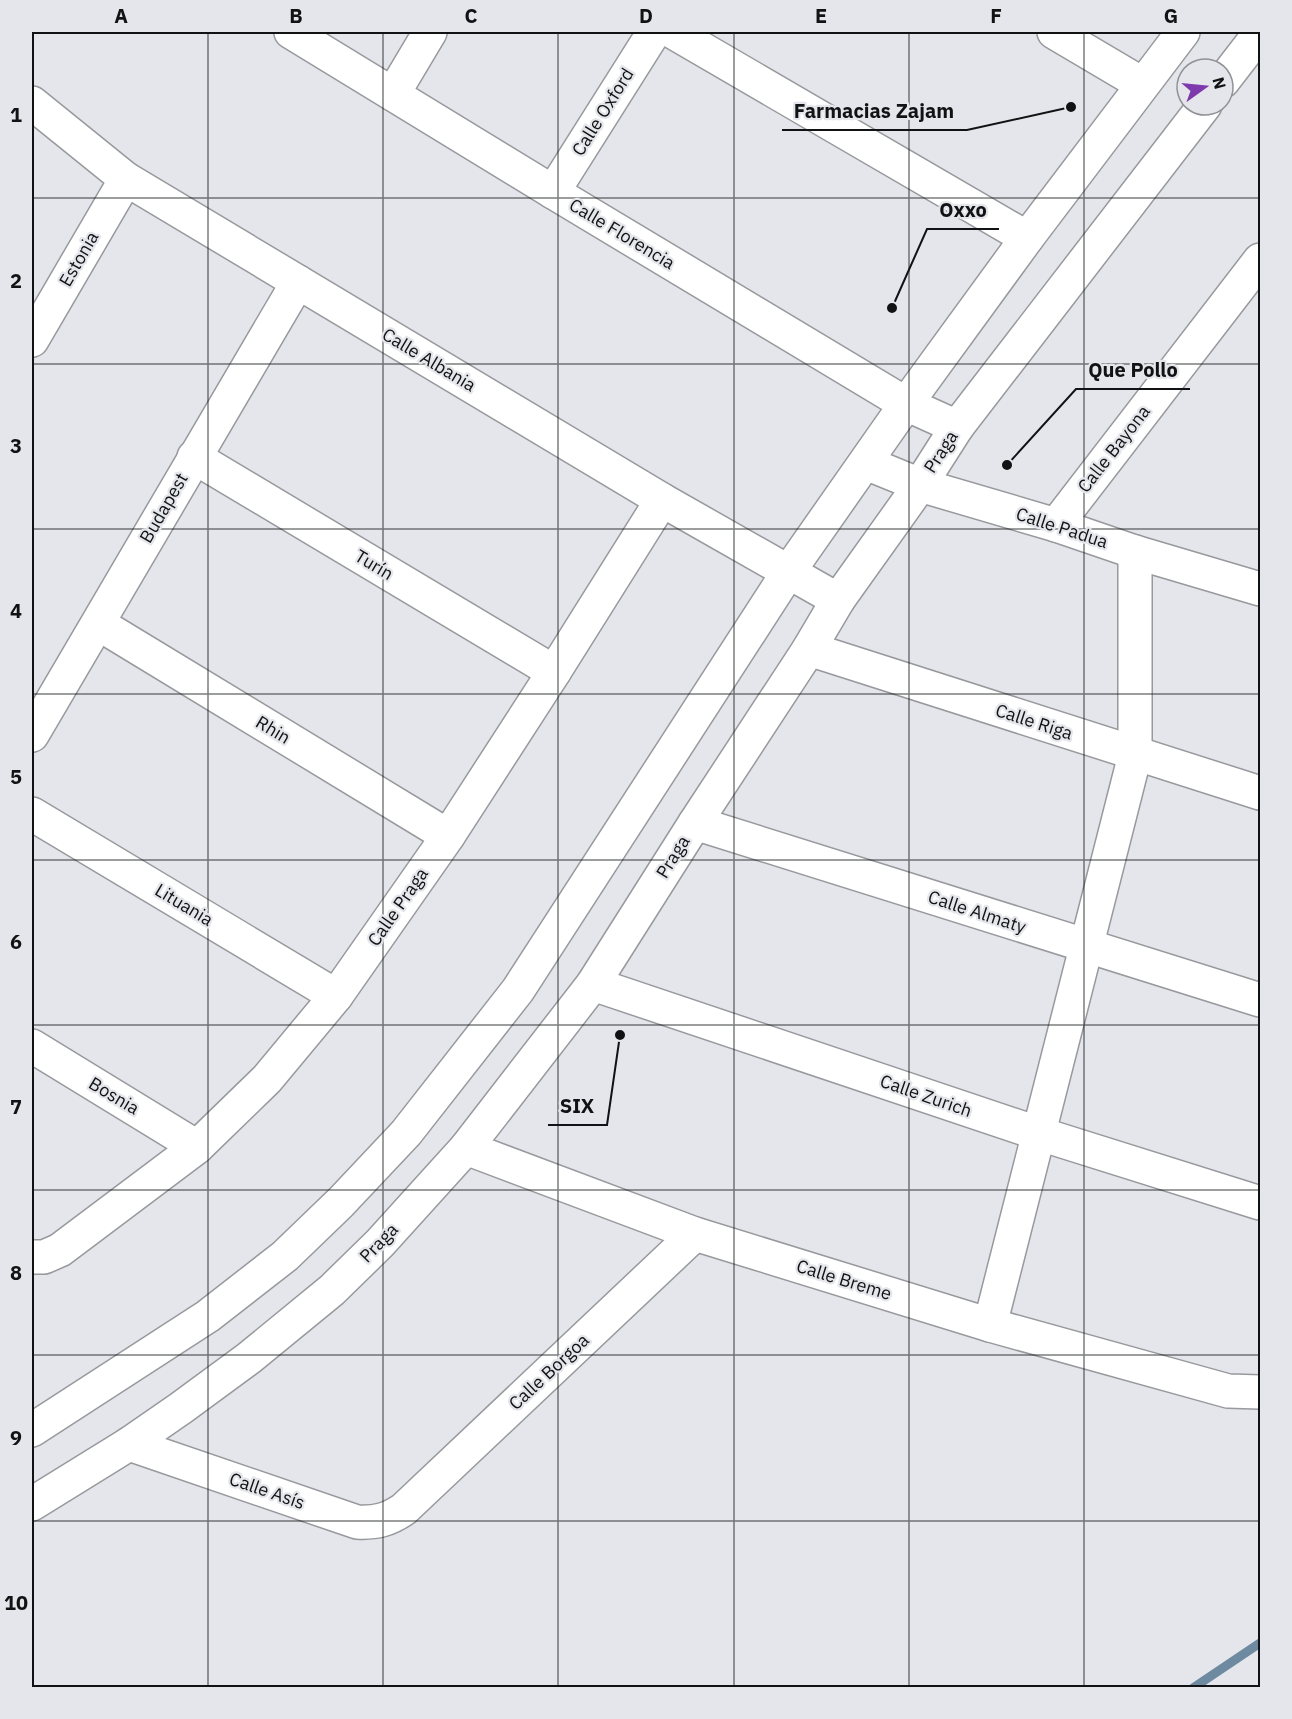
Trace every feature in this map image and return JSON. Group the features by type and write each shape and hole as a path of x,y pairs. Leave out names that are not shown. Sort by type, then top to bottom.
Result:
{"street":[{"name":"Calle Florencia","path":"291,32 906,404 957,427"},
{"path":"393,94 429,32"},
{"name":"Calle Oxford","path":"553,192 654,32"},
{"path":"673,32 1027,238"},
{"path":"1054,32 1142,84"},
{"path":"32,1430 208,1316 285,1256 341,1202 406,1133 519,990 789,572 906,404 1027,238 1183,32"},
{"path":"1235,65 1260,33"},
{"name":"Calle Albania","path":"32,103 126,178 662,500 838,600"},
{"name":"Praga","path":"32,1504 129,1444 249,1358 332,1290 380,1243 466,1148 593,984 809,649 838,600 920,485 957,427 1196,117"},
{"name":"Estonia","path":"32,340 126,178"},
{"name":"Calle Bayona","path":"1056,525 1260,260"},
{"name":"Budapest","path":"32,735 298,282"},
{"name":"Turín","path":"194,457 554,672"},
{"name":"Calle Padua","path":"866,462 920,485 1260,588"},
{"name":"Calle Praga","path":"46,1254 197,1147 267,1079 336,996 448,836 662,500"},
{"path":"990,1325 1135,755 1135,552"},
{"name":"Rhin","path":"99,624 448,836"},
{"name":"Calle Riga","path":"809,649 1135,755 1260,793"},
{"name":"Lituania","path":"32,814 336,996"},
{"name":"Calle Almaty","path":"695,823 1260,1000"},
{"name":"Calle Zurich","path":"593,984 1037,1133 1260,1203"},
{"name":"Bosnia","path":"32,1046 197,1147"},
{"name":"Calle Breme","path":"466,1148 695,1234 990,1325 1228,1391 1260,1392"},
{"name":"Calle Borgoa","path":"404,1509 695,1234"},
{"name":"Calle Asís","path":"129,1444 357,1522 375,1523 393,1517 404,1509"}],"waterway":[{"path":"1193,1688 1260,1643"}],"place":[{"name":"Farmacias Zajam","path":"1071,107"},
{"name":"Oxxo","path":"892,308"},
{"name":"Que Pollo","path":"1007,465"},
{"name":"SIX","path":"620,1035"}]}
